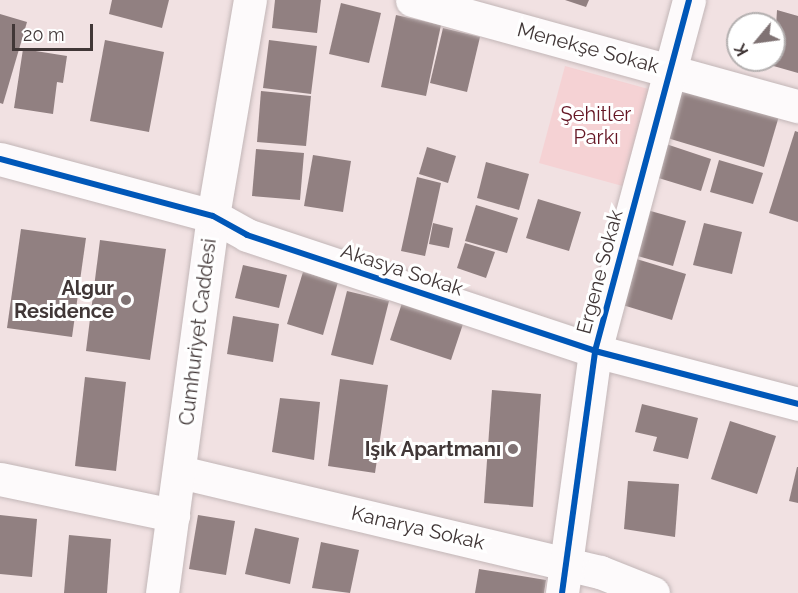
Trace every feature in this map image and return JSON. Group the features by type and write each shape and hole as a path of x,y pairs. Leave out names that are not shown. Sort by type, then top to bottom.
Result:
{"street":[{"name":"Cumhuriyet Caddesi","path":"162,593 213,216 250,0"},
{"name":"Menekşe Sokak","path":"412,0 798,106"},
{"name":"Ergene Sokak","path":"563,578 595,351 689,0"},
{"name":"Akasya Sokak","path":"0,159 213,216 247,235 595,351 798,404"},
{"name":"Kanarya Sokak","path":"180,472 563,578 600,572 653,593"},
{"path":"0,479 173,515"}],"green space":[{"name":"Şehitler Parkı","path":"565,66 652,90 626,187 539,163"}],"building":[{"path":"112,0 169,0 162,28 109,14"},
{"path":"275,0 321,0 317,33 272,28"},
{"path":"565,0 589,0 586,7"},
{"path":"341,3 381,13 369,63 329,54"},
{"path":"786,13 798,16 798,73 786,70"},
{"path":"0,14 27,22 3,104 0,103"},
{"path":"396,15 441,25 426,96 381,87"},
{"path":"443,28 480,37 467,92 430,83"},
{"path":"105,40 164,52 149,132 90,121"},
{"path":"269,40 317,46 311,94 263,88"},
{"path":"23,49 67,56 63,83 57,82 53,114 14,108"},
{"path":"680,86 779,116 764,167 664,137"},
{"path":"261,91 311,96 306,146 257,142"},
{"path":"795,131 798,132 798,222 769,213"},
{"path":"663,143 711,159 701,191 652,176"},
{"path":"427,147 456,156 448,183 419,174"},
{"path":"256,149 304,153 300,200 252,196"},
{"path":"313,155 351,161 343,212 304,206"},
{"path":"719,160 763,173 753,204 710,192"},
{"path":"486,162 529,174 519,210 477,198"},
{"path":"417,177 441,183 425,256 401,251"},
{"path":"538,199 581,212 569,251 526,238"},
{"path":"476,205 518,218 507,253 465,241"},
{"path":"640,208 686,221 673,266 627,253"},
{"path":"433,223 453,228 449,248 429,244"},
{"path":"704,223 742,232 732,274 693,265"},
{"name":"Algur Residence","path":"21,229 86,238 72,337 7,328"},
{"name":"Algur Residence","path":"100,240 166,249 150,360 86,351"},
{"path":"465,243 495,252 486,278 457,268"},
{"path":"630,257 686,274 672,320 616,303"},
{"path":"243,265 287,275 279,308 235,298"},
{"path":"303,272 338,282 323,335 287,324"},
{"path":"347,291 389,301 373,365 331,355"},
{"path":"402,303 463,324 451,360 390,340"},
{"path":"233,316 279,324 273,362 227,354"},
{"path":"85,377 126,382 116,471 75,466"},
{"path":"340,379 388,385 375,473 328,466"},
{"name":"Işık Apartmanı","path":"492,390 541,394 533,507 484,503"},
{"path":"280,398 320,402 314,460 272,452"},
{"path":"642,404 698,418 688,459 653,451 657,437 635,432"},
{"path":"730,421 776,436 757,494 711,479"},
{"path":"798,467 798,503 789,501"},
{"path":"628,481 679,484 675,537 624,529"},
{"path":"0,515 37,519 32,577 0,574"},
{"path":"198,515 235,521 226,575 189,569"},
{"path":"255,528 299,538 290,584 245,574"},
{"path":"69,535 111,539 107,593 64,593"},
{"path":"321,542 359,550 350,593 312,588"},
{"path":"479,569 546,580 544,593 475,593"}],"cycle path":[{"path":"562,593 595,351 689,0"},
{"path":"0,159 213,216 247,235 595,351 798,404"}],"place":[{"name":"Algur Residence","path":"126,300"},
{"name":"Işık Apartmanı","path":"513,449"}]}
